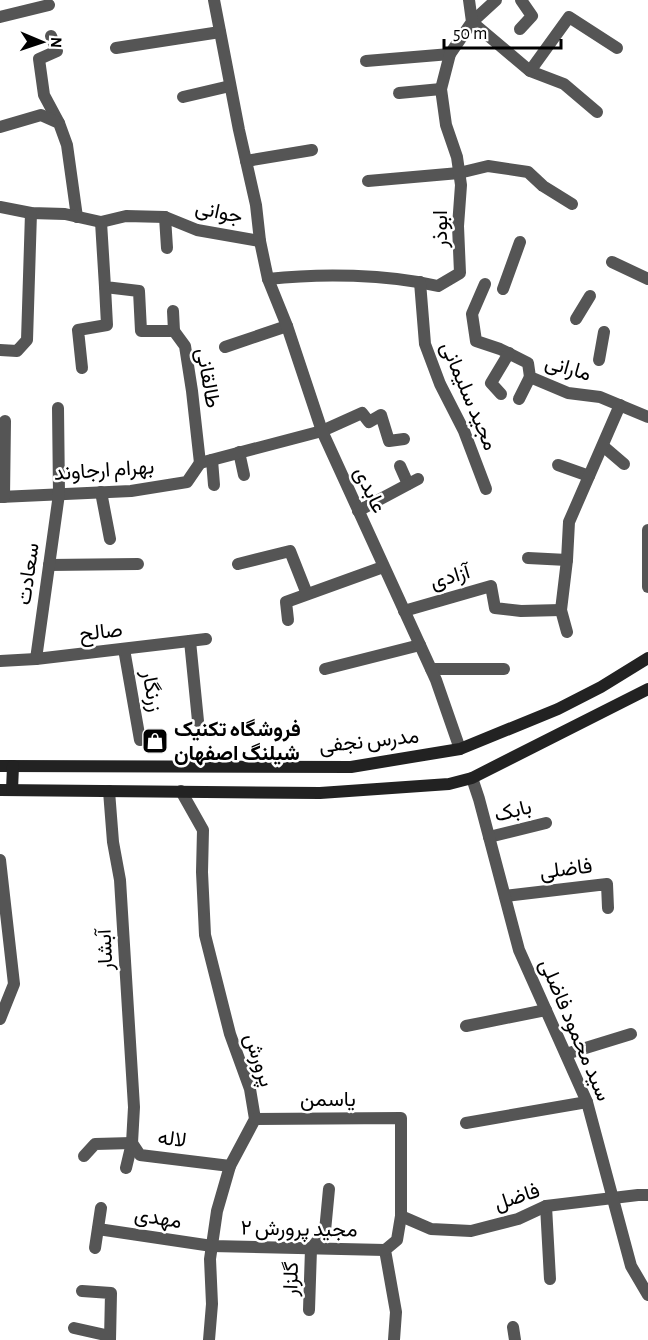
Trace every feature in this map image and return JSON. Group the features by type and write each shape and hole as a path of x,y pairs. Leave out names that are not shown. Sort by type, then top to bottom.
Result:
{"main road":[{"name":"مدرس نجفی","path":"6,765 351,767 460,749 558,709 601,687 648,658"},
{"path":"6,765 6,790 320,793 449,784 472,778 648,688"}],"street":[{"name":"جوانی","path":"0,207 31,213 65,214 101,222 126,216 165,217 197,230 260,241 256,205 214,0"},
{"path":"469,0 472,22 530,71 564,84 597,112"},
{"name":"ابوذر","path":"268,279 298,276 373,277 438,286 460,273 458,226 461,185 457,157 446,125 441,89 450,54 472,22 496,0"},
{"path":"520,28 532,16 521,0"},
{"path":"0,17 49,5"},
{"path":"530,71 569,17 617,48"},
{"path":"116,48 220,32"},
{"path":"51,36 57,51 39,59 44,95 59,123 67,145 77,217"},
{"path":"366,61 450,54"},
{"path":"183,97 230,86"},
{"path":"399,93 441,89"},
{"path":"0,128 41,115 59,123"},
{"path":"246,161 312,150"},
{"path":"368,181 459,173 488,166 528,172 543,186 572,204"},
{"path":"0,350 17,351 27,340 31,213"},
{"path":"165,217 167,248"},
{"path":"82,368 78,330 107,325 101,222"},
{"name":"عابدی","path":"260,241 268,279 288,327 322,430 431,669 460,749"},
{"path":"503,289 520,242"},
{"path":"612,262 648,279"},
{"name":"مجید سلیمانی","path":"420,282 425,344 440,384 464,431 486,489"},
{"name":"مارانی","path":"485,284 472,314 476,341 528,363 530,377 568,393 600,397 648,417"},
{"name":"طالقانی","path":"105,287 139,291 141,331 174,331 184,346 206,461"},
{"path":"576,319 590,296"},
{"path":"173,311 174,331"},
{"path":"225,347 288,327"},
{"path":"599,360 604,332"},
{"path":"501,394 491,383 508,353"},
{"path":"519,399 530,377"},
{"path":"567,632 561,610 569,522 620,405"},
{"name":"سعادت","path":"36,659 59,494 58,408"},
{"path":"214,485 206,461 322,430 362,413 369,422 381,415 389,441 404,439"},
{"path":"2,497 5,421"},
{"path":"603,446 624,464"},
{"path":"239,452 244,476"},
{"name":"بهرام ارجاوند","path":"2,497 131,491 187,482 206,461"},
{"path":"558,465 589,476"},
{"path":"358,511 413,481 400,466"},
{"path":"101,492 110,538"},
{"path":"648,530 648,587"},
{"path":"238,564 290,551 307,594"},
{"path":"528,558 567,560"},
{"path":"49,565 138,564"},
{"path":"288,620 286,602 383,567"},
{"name":"آزادی","path":"404,612 490,586 495,608 521,611 561,610"},
{"name":"صالح","path":"0,661 36,659 206,639"},
{"path":"190,641 198,721"},
{"path":"325,669 420,645"},
{"name":"زرنگار","path":"124,649 140,740"},
{"path":"431,669 504,669"},
{"name":"سید محمود فاضلی","path":"472,778 519,950 587,1102 631,1266 648,1295"},
{"name":"آبشار","path":"109,791 113,842 120,880 134,1107 132,1143 126,1168"},
{"name":"پرورش","path":"181,791 203,830 202,872 206,935 230,1034 250,1089 255,1119 230,1166 218,1211 210,1259 212,1304 208,1340"},
{"name":"بابک","path":"489,837 546,823"},
{"path":"0,860 14,984 0,1018"},
{"name":"فاضلی","path":"505,896 607,884 608,908"},
{"path":"466,1026 546,1010"},
{"path":"566,1054 631,1034"},
{"path":"465,1123 587,1102"},
{"name":"یاسمن","path":"255,1119 401,1118 401,1216"},
{"name":"لاله","path":"84,1156 94,1144 132,1143 140,1155 230,1166"},
{"path":"311,1249 324,1231 329,1190"},
{"name":"فاضل","path":"401,1216 431,1229 471,1232 518,1219 546,1206 648,1195"},
{"path":"546,1206 550,1279"},
{"path":"95,1248 101,1208"},
{"path":"394,1340 396,1312 385,1250 397,1240 401,1216"},
{"name":"مهدی","path":"98,1229 212,1246"},
{"name":"مجید پرورش ۲","path":"212,1246 385,1250"},
{"name":"گلزار","path":"309,1310 311,1249"},
{"path":"74,1328 110,1338 111,1293 82,1291"},
{"path":"513,1327 515,1340"}],"place":[{"name":"فروشگاه تکنیک شیلنگ اصفهان","path":"155,741"}]}
